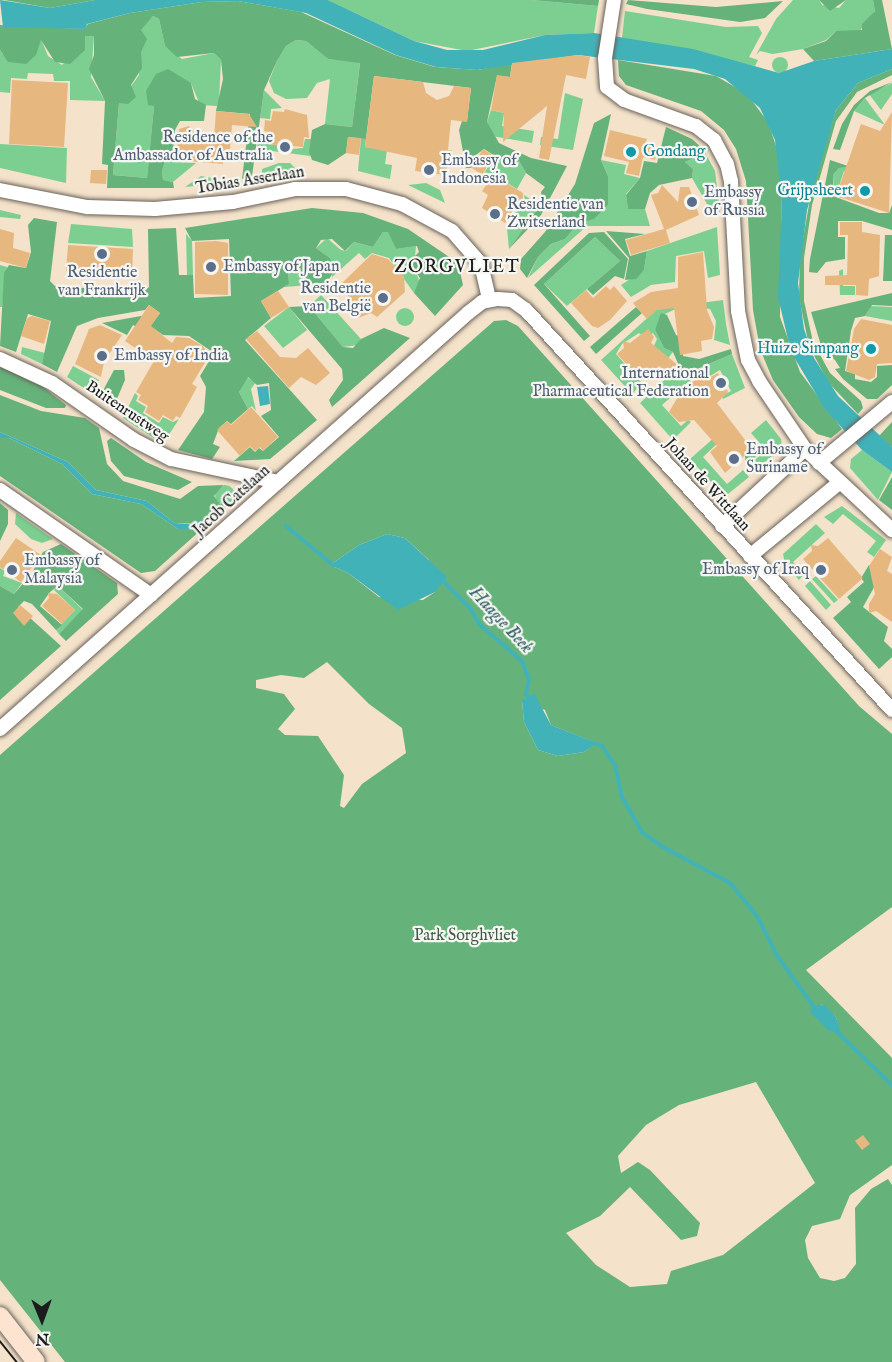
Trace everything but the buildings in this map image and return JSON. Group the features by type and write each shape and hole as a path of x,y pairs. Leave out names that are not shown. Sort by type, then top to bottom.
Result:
{"street":[{"path":"614,0 605,58 607,87 615,96 696,126 718,148 731,181 738,311 748,360 805,449 892,530"},
{"name":"Tobias Asserlaan","path":"0,190 87,207 155,209 234,202 295,189 349,190 402,204 452,231 482,264 489,300"},
{"name":"Jacob Catslaan","path":"0,729 468,313 489,300"},
{"name":"Johan de Wittlaan","path":"489,300 513,300 526,310 892,710"},
{"name":"Buitenrustweg","path":"0,358 52,382 162,455 194,466 278,482"},
{"path":"819,463 892,402"},
{"path":"722,526 805,449"},
{"path":"750,556 839,483"},
{"path":"0,490 151,596"},
{"path":"0,1316 36,1362"}],"green space":[{"path":"4,0 95,0 50,8"},
{"path":"328,0 532,0 598,6 594,33 545,35 467,51 414,41"},
{"path":"532,0 599,0 598,6"},
{"path":"628,0 716,7 783,1 765,18 740,22 647,9 626,4"},
{"path":"793,0 819,0 822,5 839,8 846,0 873,0 875,11 859,32 836,31 826,40 803,49 773,54 760,51 756,55 776,19"},
{"path":"819,0 846,0 830,11"},
{"path":"873,0 882,0 892,49 814,61 803,49 826,41 836,31 862,30 862,24 875,11"},
{"path":"238,1 301,12 395,55 435,67 478,70 512,63 510,77 497,76 487,122 499,143 531,158 567,166 541,215 509,249 543,202 541,192 545,187 526,173 519,161 495,156 484,149 472,158 476,161 471,168 466,168 459,130 462,121 467,121 471,88 374,76 366,139 348,137 346,153 328,165 312,160 309,152 312,130 325,124 352,127 360,63 328,59 306,41 296,40 286,46 264,90 252,176 242,179 250,114 216,111 223,79 221,60 214,53 177,57 165,46 159,19 153,16 141,30 147,39 141,52 142,68 131,85 136,97 128,104 119,103 113,175 147,178 154,106 148,105 146,91 156,74 168,69 191,83 195,99 206,105 204,121 180,121 175,130 173,151 167,154 162,171 163,180 173,182 174,188 107,188 108,165 102,164 105,101 89,69 94,55 94,36 85,36 85,50 70,64 55,62 41,40 36,55 26,64 8,62 0,50 0,25 84,29 88,24 130,13 202,2"},
{"path":"625,11 726,27 758,26 762,33 749,57 758,60 755,66 622,38"},
{"path":"153,16 159,19 165,46 182,59 214,53 221,60 219,101 217,106 200,105 191,83 154,106 147,178 113,175 119,103 139,75 140,30"},
{"path":"84,36 94,36 91,77 105,101 70,100 70,81 54,81 53,74 28,73 27,79 11,78 10,93 0,92 0,50 3,55 39,45 41,39 48,56 62,65 85,42"},
{"path":"296,40 306,41 328,59 360,62 352,127 325,124 330,79 317,83 307,98 286,99 274,93 269,81 277,61 286,46"},
{"path":"780,57 786,59 788,65 786,71 780,73 774,71 772,65 774,59"},
{"path":"618,60 716,76 747,94 768,122 777,149 782,188 780,317 800,372 842,429 831,438 817,434 799,417 773,380 760,349 753,310 746,181 736,149 724,130 701,111 626,85 619,76"},
{"path":"892,69 892,75 857,92 836,121 812,205 804,258 804,301 813,342 830,373 861,401 863,408 858,414 828,382 809,346 799,297 800,256 813,182 836,110 858,83"},
{"path":"892,82 865,98 854,111 840,150 833,149 842,124 854,105 870,91"},
{"path":"892,83 892,94 881,110 869,94"},
{"path":"264,90 282,108 271,109 270,119 260,118"},
{"path":"565,93 583,99 573,150 540,145 541,137 558,139"},
{"path":"865,98 885,125 854,111"},
{"path":"491,110 504,113 502,126 534,131 532,143 492,136 487,122"},
{"path":"611,114 601,160 608,176 608,205 594,219 579,223 565,239 551,244 538,257 527,278 520,269 521,259 545,232 575,184 594,123"},
{"path":"666,127 692,139 703,149 701,155 685,162 693,169 692,178 659,185 650,193 645,209 628,209 626,195 640,178 644,161 657,163"},
{"path":"259,132 268,133 267,144 278,145 278,150 303,148 305,139 311,139 310,156 257,149"},
{"path":"361,138 366,139 365,147 387,150 385,164 392,165 390,179 358,171"},
{"path":"0,144 67,148 66,183 0,168"},
{"path":"703,149 715,171 720,212 707,204 692,178 693,169 685,162 701,155"},
{"path":"173,151 173,162 196,163 173,182 163,180 162,171 167,153"},
{"path":"495,156 519,161 526,173 517,189 493,174 489,179 483,175"},
{"path":"601,160 626,165 624,174 640,178 626,194 628,209 645,209 650,226 587,226 528,278 538,257 551,244 565,239 579,223 594,218 608,205 608,176"},
{"path":"830,160 851,167 839,168 833,175 833,196 879,213 889,213 892,205 892,230 862,221 838,221 838,237 845,237 845,259 826,262 817,273 809,272 810,259"},
{"path":"279,163 290,163 296,169 262,174 262,169"},
{"path":"851,167 865,177 844,171 837,192 843,194 842,198 834,196 833,175 839,168"},
{"path":"201,176 213,178 217,184 185,187"},
{"path":"426,183 440,190 445,203 408,185"},
{"path":"524,195 541,206 509,249 507,228 516,212 526,206"},
{"path":"312,208 363,213 408,229 458,263 463,285 435,316 414,293 420,278 409,262 419,252 417,246 396,249 388,232 383,232 373,247 354,242 345,251 332,239 321,240 316,248 330,258 334,271 326,284 306,283 299,267 288,268 289,284 261,301 271,318 245,340 317,420 270,459 234,461 250,447 255,452 259,448 263,451 279,437 261,416 271,410 269,383 257,385 248,377 239,392 248,409 231,424 227,421 219,428 213,444 220,447 212,459 178,450 204,412 206,387 200,376 214,353 189,336 163,335 153,328 148,334 133,325 127,335 102,323 141,316 152,324 160,313 149,305 145,310 98,318 77,326 57,372 42,364 51,321 28,314 16,352 0,346 4,273 9,265 26,268 31,252 28,225 34,218 57,222 50,281 55,286 143,292 149,287 148,229 176,228 179,275 193,275 194,298 231,296 229,239 192,241 185,228"},
{"path":"0,210 21,215 20,219 0,217"},
{"path":"71,224 132,229 133,247 68,243"},
{"path":"717,227 720,275 708,278 704,251 676,256 675,282 651,285 631,297 621,285 644,270 647,251"},
{"path":"606,231 645,234 625,239 630,256 647,251 644,270 636,279 625,280 629,258"},
{"path":"383,232 389,232 396,249 416,246 414,267 420,283 414,293 389,258 372,253 365,259 359,253 332,277 330,258 316,248 327,238 341,250 346,251 354,242 373,247"},
{"path":"604,232 628,259 624,279 615,276 593,295 587,289 620,261 595,237 544,284 590,336 584,341 534,285 589,233"},
{"path":"186,234 192,241 193,275 187,275"},
{"path":"885,235 892,235 892,281 883,281"},
{"path":"595,237 620,261 567,306 544,284"},
{"path":"0,265 7,267 2,307 0,307"},
{"path":"295,266 306,283 311,285 284,287 289,284 288,268"},
{"path":"843,269 843,286 855,286 855,295 840,295 839,271"},
{"path":"892,293 892,306 872,305 865,316 855,318 851,331 845,371 855,374 855,379 871,382 877,377 877,366 892,365 892,385 877,399 867,399 843,379 835,369 840,368 835,360 822,349 811,312"},
{"path":"321,295 361,339 359,345 343,347 309,306"},
{"path":"723,300 730,345 714,340 716,321 710,309 686,305"},
{"path":"684,305 665,314 655,330 664,348 673,352 665,362 653,348 657,339 653,333 646,339 639,333 622,344 616,354 642,383 632,394 601,360 656,310"},
{"path":"309,306 343,347 353,348 361,339 384,328 410,338 332,407 329,400 343,380 342,369 289,307"},
{"path":"871,306 892,307 892,321 865,316"},
{"path":"289,307 307,330 283,348 264,326"},
{"path":"636,307 642,313 596,354 590,347"},
{"path":"401,308 409,308 414,313 412,324 401,326 396,321 396,313"},
{"path":"661,313 667,315 676,335 682,337 683,356 699,359 731,349 732,354 683,375 673,352 664,348 655,330"},
{"name":"Park Sorghvliet","path":"506,320 518,326 859,706 892,734 892,907 806,970 892,1058 892,1165 850,1195 840,1219 812,1226 805,1240 808,1258 820,1278 834,1281 845,1278 856,1264 855,1208 871,1189 888,1179 892,1185 892,1362 65,1362 0,1280 0,755 494,321","holes":["387,534 405,538 429,560 435,592 423,600 379,597 348,573 330,565 359,545","327,662 369,704 402,728 406,753 362,784 344,808 340,806 344,775 318,736 285,735 278,729 295,709 284,694 256,688 256,680 281,675 304,678","522,701 545,710 551,725 596,743 584,752 558,756 538,750 524,722","821,1004 836,1017 839,1032","756,1082 815,1183 723,1255 671,1271 667,1284 630,1287 596,1265 566,1233 600,1216 630,1187 681,1240 697,1236 700,1223 650,1170 638,1162 621,1173 618,1156 646,1125 679,1105"]},
{"path":"22,347 45,353 42,364 21,354"},
{"path":"732,354 745,388 723,399 722,396 731,391 720,370 705,379 702,374 688,382 662,405 681,426 688,420 691,422 673,440 640,403 673,372 683,375"},
{"path":"0,366 38,383 66,405 65,408 46,408 0,390"},
{"path":"73,366 99,380 93,394 67,377"},
{"path":"114,370 124,370 125,380 113,408 99,398"},
{"path":"246,377 256,382 251,389 256,411 252,406 248,409 239,392"},
{"path":"135,393 138,396 136,401 146,407 143,413 159,423 163,417 173,422 179,419 163,444 123,418"},
{"path":"0,395 41,411 85,418 99,428 107,464 123,481 180,499 198,486 223,485 214,496 220,504 230,504 155,571 141,573 0,476 0,438 9,438 62,464 92,494 141,504 178,529 196,529 207,524 174,523 147,501 96,490 68,462 0,432"},
{"path":"766,420 781,439 782,447 753,473 747,467 766,450 751,433"},
{"path":"892,422 892,447 878,437"},
{"path":"716,436 720,441 703,457 727,484 743,470 749,477 728,494 720,492 690,459"},
{"path":"111,438 146,462 192,482 178,490 124,476 111,461 107,441"},
{"path":"756,442 763,450 746,465 745,456"},
{"path":"862,450 892,472 878,500 850,468 851,459"},
{"path":"892,477 892,510 879,500"},
{"path":"221,485 229,485 235,491 235,499 229,505 221,505 215,499 215,491"},
{"path":"0,503 8,510 8,524 0,541"},
{"path":"842,506 886,540 874,557 867,552 876,541 843,514 833,524 824,517"},
{"path":"16,513 53,539 42,543 31,539 15,524"},
{"path":"816,524 825,533 793,562 804,574 799,580 785,564 783,554"},
{"path":"61,544 117,583 118,594 66,641 59,634 83,609 58,586 50,592 40,606 62,625 56,630 32,604 24,601 18,607 61,646 0,700 0,586 14,594 32,573 43,552"},
{"path":"869,565 882,573 863,607 888,627 884,641 892,649 892,657 879,669 833,618 851,602 847,597 864,582 861,578"},
{"path":"0,568 5,571 3,576 22,583 14,594 0,586"},
{"path":"816,576 838,600 834,603 812,579"},
{"path":"810,581 831,605 826,610 805,586"},
{"path":"58,586 83,610 59,634 56,630 75,610 54,590"}],"water":[{"path":"0,0 50,8 95,0 328,0 414,41 447,50 483,50 545,35 594,33 693,49 779,73 814,61 892,49 892,69 858,83 836,110 807,210 798,283 804,329 814,358 838,396 892,447 892,472 862,450 825,409 791,352 778,297 782,202 775,140 760,108 725,79 694,69 578,55 477,70 436,67 396,55 306,13 238,1 202,2 130,13 87,24 85,29 3,27"},
{"path":"268,386 270,404 260,406 257,387"},
{"path":"0,432 68,462 96,490 147,501 174,523 189,524 200,520 207,524 196,529 178,529 141,504 92,494 62,464 9,438 0,438"},
{"path":"387,534 405,538 447,577 435,592 398,610 348,573 330,565 359,545"},
{"path":"534,693 551,725 597,743 584,752 558,756 538,750 524,722 522,701"},
{"path":"825,1005 836,1017 841,1033 829,1031 810,1012 813,1006"}],"waterway":[{"name":"Haagse Beek","path":"286,526 333,565"},
{"name":"Haagse Beek","path":"441,579 470,608 480,625 522,661 529,679 526,694 530,699"},
{"name":"Haagse Beek","path":"594,743 602,746 615,765 622,797 642,832 661,846 730,883 757,916 776,954 816,1010"},
{"name":"Haagse Beek","path":"836,1031 892,1085"}],"tram line":[{"path":"0,1341 17,1362"}],"place":[{"name":"Residence of the Ambassador of Australia","path":"285,147"},
{"name":"Gondang","path":"631,152"},
{"name":"Embassy of Indonesia","path":"429,170"},
{"name":"Grijpsheert","path":"865,191"},
{"name":"Embassy of Russia","path":"692,202"},
{"name":"Residentie van Zwitserland","path":"495,214"},
{"name":"Residentie van Frankrijk","path":"102,254"},
{"name":"Embassy of Japan","path":"211,267"},
{"name":"Residentie van België","path":"383,298"},
{"name":"Huize Simpang","path":"871,349"},
{"name":"Embassy of India","path":"102,356"},
{"name":"International Pharmaceutical Federation","path":"721,383"},
{"name":"Embassy of Suriname","path":"734,459"},
{"name":"Embassy of Malaysia","path":"12,570"},
{"name":"Embassy of Iraq","path":"821,570"}],"district":[{"name":"ZORGVLIET","path":"457,268"}]}
